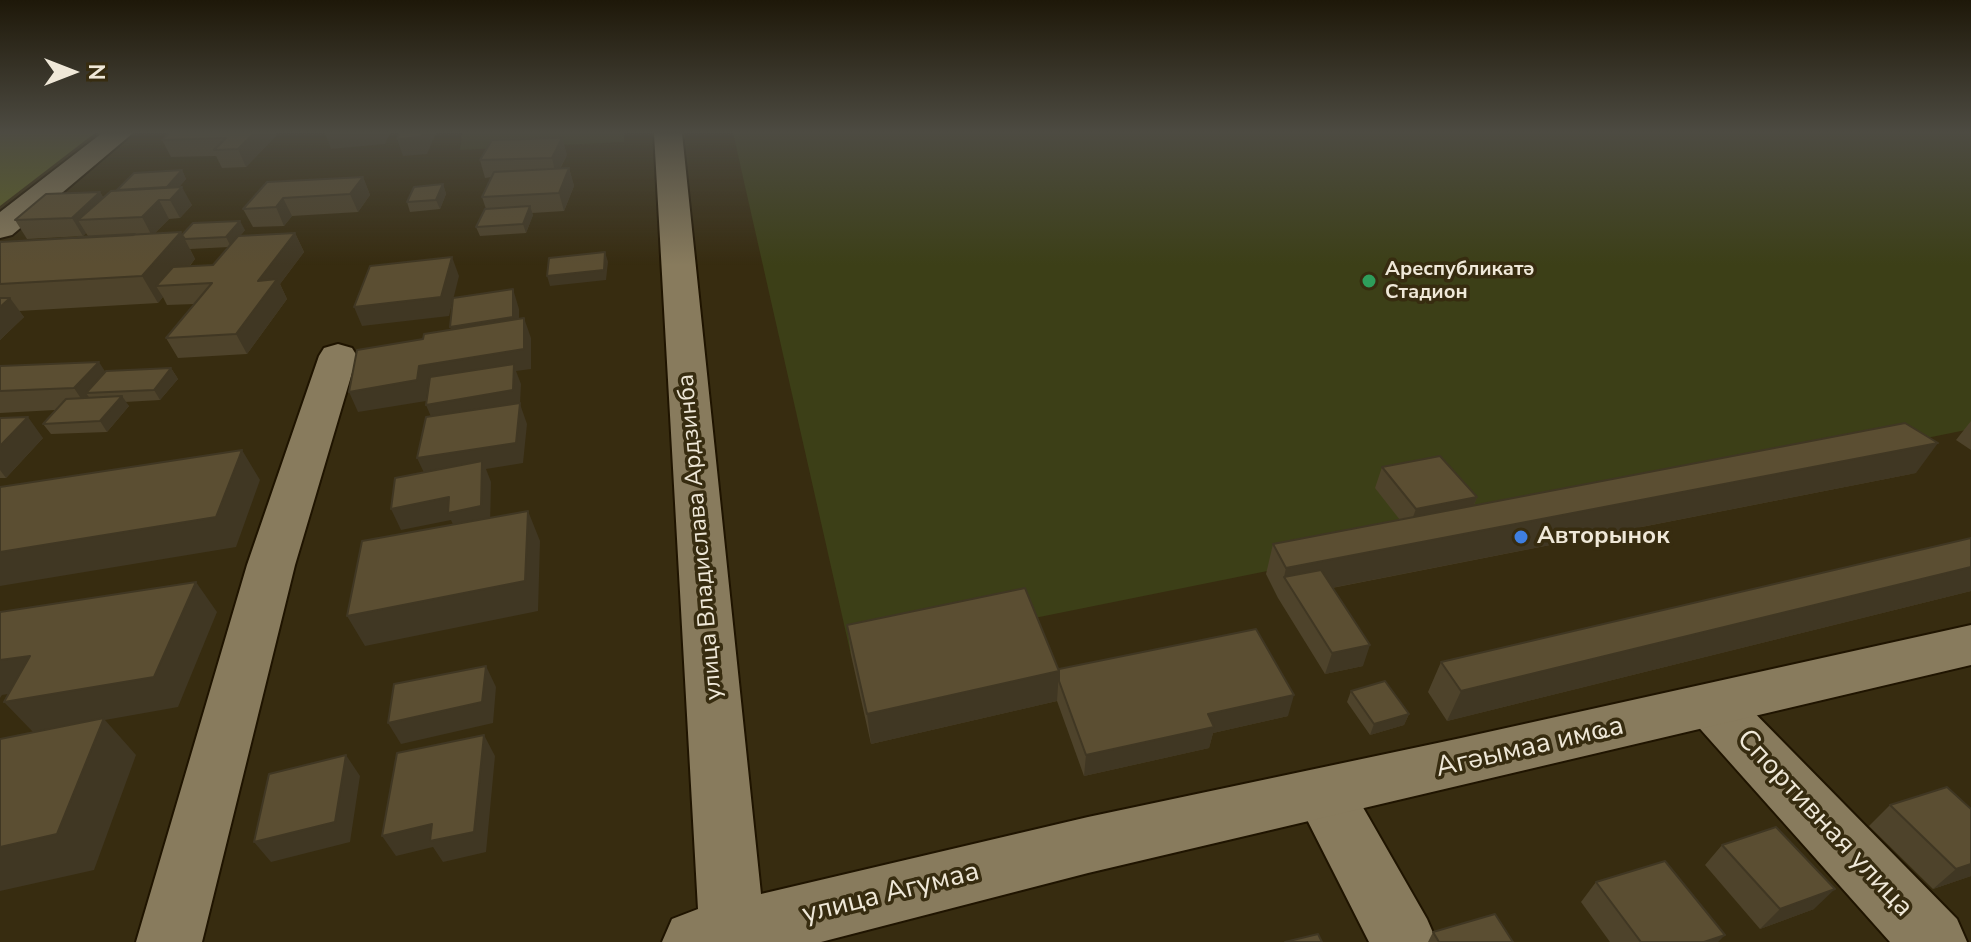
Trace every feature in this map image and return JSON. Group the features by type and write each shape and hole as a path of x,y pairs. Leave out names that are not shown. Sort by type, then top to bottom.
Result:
{"street":[{"path":"0,228 64,177"},
{"name":"улица Владислава Ардзинба","path":"671,177 720,939"},
{"path":"169,942 271,565 338,356"},
{"name":"Агәымаа имҩа","path":"1088,845 1713,706 1971,645"},
{"name":"Спортивная улица","path":"1713,706 1934,942"},
{"path":"1324,794 1404,942"},
{"name":"улица Агумаа","path":"720,939 1088,845"}],"green space":[{"path":"0,177 38,177 0,206"},
{"name":"Ареспубликатә Стадион","path":"743,177 1971,177 1971,429 851,655"}],"building":[{"path":"130,177 176,177 167,187 117,190"},
{"path":"363,177 350,194 283,198 276,207 243,209 267,182"},
{"path":"492,177 565,177 559,193 482,197"},
{"path":"443,184 436,200 407,202 414,187"},
{"path":"182,187 170,200 159,200 142,217 78,220 111,191"},
{"path":"100,192 72,218 15,220 46,194"},
{"path":"530,206 523,224 476,227 485,209"},
{"path":"240,221 226,237 185,239 182,235 193,223"},
{"path":"181,232 142,276 0,284 0,242"},
{"path":"295,233 258,281 277,279 236,334 166,338 212,283 156,286 173,267 213,265 238,236"},
{"path":"134,235 77,238 78,237"},
{"path":"605,252 604,270 547,276 549,258"},
{"path":"452,257 441,297 354,307 370,266"},
{"path":"513,289 513,317 450,327 453,298"},
{"path":"0,298 10,298 0,307"},
{"path":"524,318 524,349 419,366 417,380 349,392 357,350 423,339 424,334"},
{"path":"99,362 74,388 0,391 0,366"},
{"path":"514,364 513,390 426,405 430,377"},
{"path":"171,368 154,390 86,393 106,371"},
{"path":"122,396 100,421 43,424 66,399"},
{"path":"520,403 516,443 417,458 426,417"},
{"path":"28,417 0,446 0,418"},
{"path":"1905,423 1938,443 1286,568 1273,544"},
{"path":"242,450 216,517 0,552 0,487"},
{"path":"1440,456 1477,497 1416,509 1382,467"},
{"path":"482,461 481,506 448,513 449,497 391,509 395,478"},
{"path":"528,511 525,581 347,616 362,541"},
{"path":"1971,538 1971,567 1461,691 1441,662"},
{"path":"1321,570 1370,645 1332,653 1284,577"},
{"path":"196,582 154,677 4,702 30,656 0,660 0,612"},
{"path":"1025,588 1059,671 867,714 847,625"},
{"path":"1256,629 1294,695 1208,714 1214,727 1086,755 1059,681 1059,669"},
{"path":"486,666 482,702 388,723 394,684"},
{"path":"1385,681 1409,714 1374,724 1351,691"},
{"path":"104,718 57,834 0,847 0,739"},
{"path":"484,735 474,832 430,841 432,824 382,836 397,753"},
{"path":"346,755 335,822 254,842 269,774"},
{"path":"1947,787 1971,809 1971,864 1956,869 1890,805"},
{"path":"1776,827 1835,889 1780,909 1722,845"},
{"path":"1665,861 1725,935 1704,942 1641,942 1596,882"},
{"path":"1495,914 1513,942 1439,942 1433,932"},
{"path":"1318,934 1322,942 1285,942"}],"place":[{"name":"Ареспубликатә Стадион","path":"1369,281"},
{"name":"Авторынок","path":"1521,537"}]}
